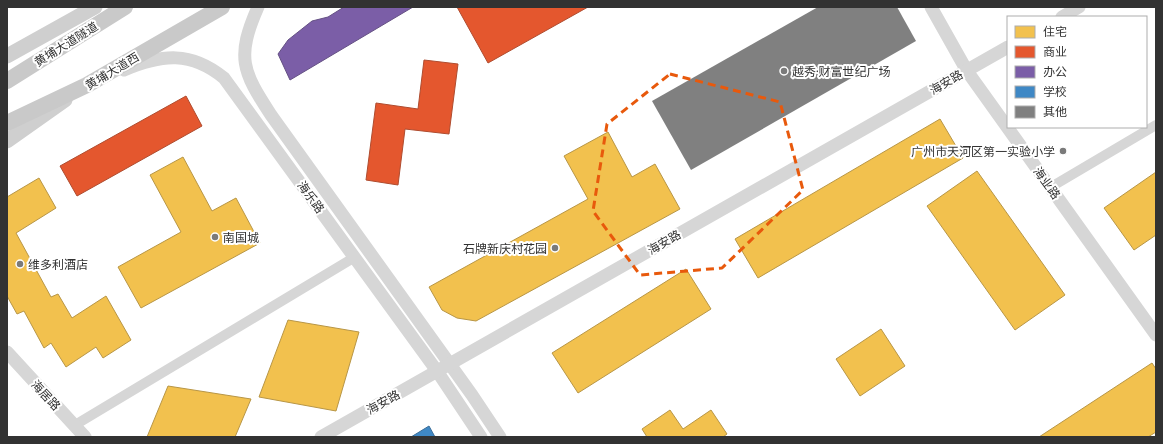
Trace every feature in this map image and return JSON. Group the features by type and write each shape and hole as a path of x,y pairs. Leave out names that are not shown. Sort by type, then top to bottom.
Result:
{"main road":[{"path":"7,56 78,13 95,7"},
{"name":"黄埔大道隧道","path":"7,81 125,7"},
{"name":"黄埔大道西","path":"7,141 87,85 222,7"},
{"path":"7,123 87,85"}],"street":[{"name":"海乐路","path":"258,7 249,29 244,53 246,73 252,85 271,115 450,364 500,437"},
{"name":"海业路","path":"931,7 967,71 1007,126"},
{"path":"1064,16 1079,7"},
{"name":"海安路","path":"321,437 1007,49"},
{"name":"海乐路","path":"87,85 134,66 169,57 184,58 200,62 213,69 224,78 437,371 481,437"},
{"path":"1051,187 1156,125"},
{"name":"海业路","path":"1008,128 1156,335"},
{"path":"74,425 355,257"},
{"name":"海居路","path":"7,352 85,437"}],"highlighted area":[{"path":"670,74 780,102 803,190 722,268 640,275 593,211 607,124"}],"building: 住宅":[{"path":"940,119 963,158 758,278 735,239"},
{"name":"石牌新庆村花园","path":"608,132 632,177 655,164 680,209 476,321 457,318 442,310 429,287 588,199 564,156"},
{"name":"南国城","path":"183,157 212,211 236,198 260,243 141,308 118,267 181,232 150,175"},
{"path":"977,171 1065,295 1015,330 927,206"},
{"path":"1156,172 1156,235 1134,250 1104,208"},
{"name":"维多利酒店","path":"39,178 56,208 16,233 51,297 58,294 72,318 106,296 131,340 103,358 96,347 66,367 51,343 44,348 24,311 17,314 7,296 7,197"},
{"path":"686,269 711,309 578,393 552,353"},
{"path":"288,320 359,332 336,411 259,397"},
{"path":"881,329 905,366 860,396 836,359"},
{"path":"1152,363 1156,369 1156,432 1148,437 1039,437"},
{"path":"168,386 251,399 235,437 147,437"},
{"path":"670,410 683,429 711,410 727,434 723,437 647,437 642,429"}],"building: 商业":[{"path":"457,7 588,7 488,63"},
{"path":"424,60 458,64 449,134 405,129 398,185 366,180 376,103 418,109"},
{"path":"186,96 202,126 77,196 60,166"}],"building: 办公":[{"path":"344,7 413,7 290,80 278,54 288,40 312,21 328,17"}],"building: 学校":[{"path":"429,426 435,437 411,437"}],"building: 其他":[{"name":"越秀·财富世纪广场","path":"818,7 897,7 916,41 691,170 652,101"}],"place":[{"name":"越秀·财富世纪广场","path":"784,71"},
{"name":"广州市天河区第一实验小学","path":"1063,151"},
{"name":"南国城","path":"215,237"},
{"name":"石牌新庆村花园","path":"555,248"},
{"name":"维多利酒店","path":"20,264"}]}
